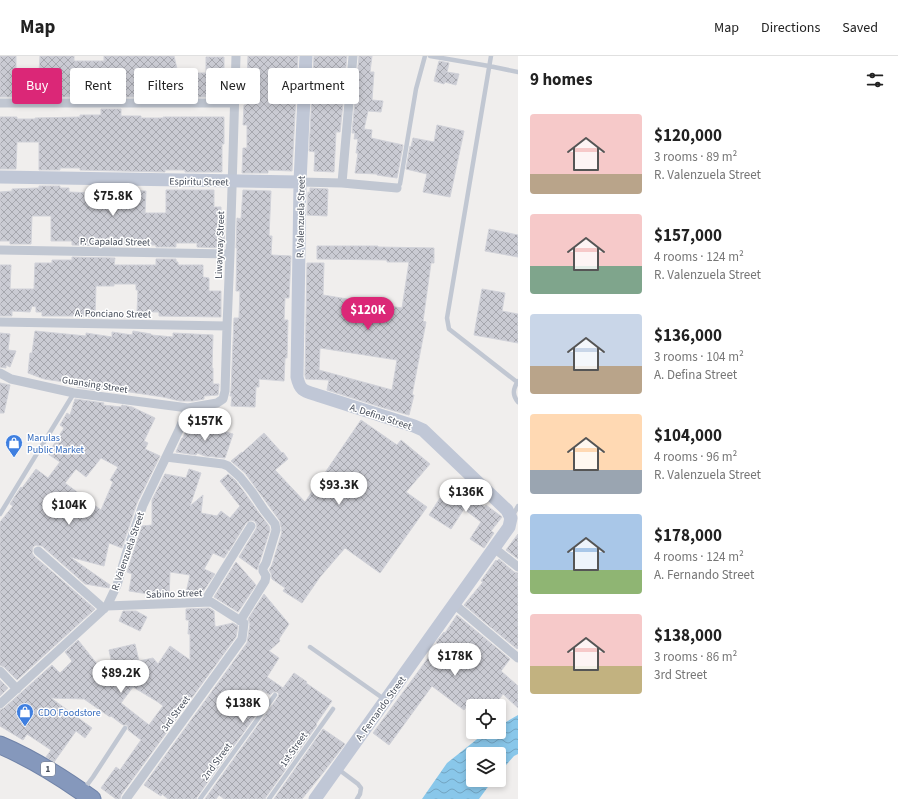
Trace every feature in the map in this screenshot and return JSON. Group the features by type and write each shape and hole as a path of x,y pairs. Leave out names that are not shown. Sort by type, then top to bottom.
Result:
{"highway":[{"name":"1","path":"0,745 28,757 87,795"}],"street":[{"name":"Liwayway Street","path":"235,68 236,56"},
{"name":"R. Valenzuela Street","path":"297,377 300,182 306,56"},
{"path":"342,183 353,56"},
{"path":"0,103 206,103"},
{"name":"Liwayway Street","path":"188,408 217,403 223,399 225,391 234,104"},
{"name":"Espiritu Street","path":"0,177 342,183 397,188"},
{"name":"P. Capalad Street","path":"0,250 230,254"},
{"name":"A. Ponciano Street","path":"0,322 226,326"},
{"name":"Guansing Street","path":"0,373 11,379 74,393 188,408"},
{"name":"A. Defina Street","path":"297,377 299,386 305,391 423,430 515,519"},
{"name":"R. Valenzuela Street","path":"0,704 105,607 117,585 143,505 188,408"},
{"path":"166,457 200,460 228,466 240,477 275,524 276,530 263,568 266,576 265,581 240,621"},
{"name":"A. Fernando Street","path":"315,799 515,519"},
{"path":"204,602 251,526"},
{"path":"494,548 518,567"},
{"path":"38,551 105,607"},
{"name":"Sabino Street","path":"105,607 211,602 240,621"},
{"path":"454,604 518,658"},
{"name":"3rd Street","path":"126,799 242,639 244,623 240,621"},
{"path":"0,671 17,689"}],"lane":[{"path":"397,188 400,184 416,89 425,56"},
{"path":"430,56 518,72"},
{"path":"491,56 447,318 448,329 518,382 513,392 518,402"},
{"path":"0,514 74,393"},
{"path":"515,519 518,506"},
{"path":"310,647 385,700"},
{"name":"2nd Street","path":"200,799 275,695"},
{"name":"1st Street","path":"269,799 333,708"},
{"path":"87,795 93,777 124,728"},
{"path":"337,768 361,788 357,799"}],"water":[{"path":"518,715 518,754 514,756 506,765 506,747 467,747 477,739 506,739 506,722"},
{"path":"466,748 466,787 488,787 479,799 422,799 447,763"}],"building":[{"path":"0,56 16,56 16,68 12,68 12,97 0,97"},
{"path":"40,56 74,56 74,61 104,61 104,56 174,56 177,68 134,68 134,97 126,97 126,68 70,68 70,97 62,97 62,68 39,68"},
{"path":"248,56 298,56 297,68 268,68 268,104 295,104 292,171 268,170 268,173 242,173 243,148 247,148 247,125 243,125 244,105 260,104 260,68 248,68"},
{"path":"314,56 347,56 346,68 313,68"},
{"path":"359,56 372,56 370,72 374,72 372,100 383,101 381,112 368,111 364,129 372,130 371,138 403,145 397,178 377,174 355,173 358,153 356,153 358,139 354,139 355,133 352,133 355,104 359,104"},
{"path":"206,57 224,57 224,68 206,68"},
{"path":"439,61 449,63 447,72 459,74 456,85 434,81"},
{"path":"198,73 206,73 206,97 198,97"},
{"path":"311,104 343,104 340,132 336,132 334,172 314,171 315,152 309,151"},
{"path":"101,109 121,109 121,116 141,116 141,118 224,117 222,172 185,172 185,170 165,170 165,172 80,170 80,168 39,170 39,142 17,142 16,169 0,169 0,117 35,119 80,117 80,115 101,115"},
{"path":"437,125 464,131 450,197 423,192 427,174 406,169 413,138 434,142"},
{"path":"39,186 60,186 60,188 69,188 69,192 93,193 93,188 101,187 114,187 114,190 146,191 145,213 166,213 166,190 214,190 214,207 221,207 221,218 225,218 224,248 197,247 197,243 176,243 176,247 156,247 156,245 72,245 72,241 51,241 51,216 32,216 31,244 10,244 10,241 0,241 0,192 12,191 12,189 39,188"},
{"path":"310,188 328,189 327,216 307,215 308,192 310,193"},
{"path":"243,190 271,191 269,236 272,236 271,255 291,256 289,298 285,298 284,320 288,320 287,358 285,358 284,381 259,379 259,387 256,387 255,407 231,406 232,396 230,396 234,318 239,318 240,291 236,291 237,218 241,219"},
{"path":"489,229 518,235 518,257 485,251"},
{"path":"317,246 434,248 434,263 431,263 423,321 426,322 412,395 414,395 409,415 327,390 329,380 306,379 305,376 307,263 324,263 323,295 402,308 409,262 387,262 387,260 317,259","holes":["320,348 397,360 392,390 319,370"]},
{"path":"72,257 115,258 114,265 156,265 156,259 176,259 178,265 203,265 203,277 209,278 209,291 221,291 221,317 159,316 159,312 137,312 138,290 136,290 136,284 96,286 95,316 42,316 42,312 36,312 36,307 32,306 30,312 12,311 12,316 0,316 0,265 11,265 10,289 34,289 35,263 52,263 52,260 72,260"},
{"path":"482,289 505,293 502,311 518,314 518,343 474,335"},
{"path":"35,331 86,336 86,333 112,337 112,332 132,335 133,331 151,335 173,337 173,333 213,335 213,384 219,384 218,395 204,396 204,399 193,401 180,401 123,391 124,390 90,387 97,390 77,387 78,384 44,379 28,373 30,353 32,353"},
{"path":"0,333 10,334 8,350 16,351 10,367 6,365 6,368 0,367"},
{"path":"0,383 10,385 4,413 0,413"},
{"path":"75,399 104,403 103,405 121,407 122,405 132,407 155,418 144,441 148,443 145,449 160,456 137,503 122,548 109,543 104,566 70,557 110,585 109,588 85,584 42,546 36,545 33,547 32,553 34,556 95,609 17,680 0,665 0,522 13,506 10,504 21,487 22,488 36,469 48,478 60,462 48,454 64,428 60,425 67,413 70,415","holes":["101,458 118,467 110,480 113,482 101,510 65,483 76,469 86,477"]},
{"path":"361,420 397,445 401,440 430,464 406,492 427,507 380,573 345,548 320,577 302,603 283,591 285,588 272,579 269,570 272,565 282,532 280,521 245,473 231,461 264,433 288,459 275,470 305,502"},
{"path":"189,422 210,429 210,427 233,434 225,458 205,456 197,453 196,455 176,452"},
{"path":"189,469 201,473 190,506 203,495 201,513 217,516 221,511 230,518 240,506 220,481 228,474 236,481 269,526 270,530 257,570 239,557 257,526 254,521 251,520 246,523 229,551 224,549 228,552 224,558 213,553 204,569 215,574 200,596 185,597 190,575 170,572 169,598 155,598 155,595 129,591 132,574 127,572 142,526 152,525 152,500 165,474 186,478"},
{"path":"464,480 474,489 469,495 502,517 491,531 494,533 484,548 470,539 481,522 464,509 451,529 429,515 440,498 442,500 448,491 451,493"},
{"path":"518,534 518,559 506,550"},
{"path":"499,559 514,572 518,573 517,649 464,605 483,582 481,581 496,560 497,561"},
{"path":"236,562 256,585 238,612 214,597"},
{"path":"264,594 289,624 279,639 280,641 269,651 279,658 267,677 283,688 294,673 332,701 265,799 224,799 219,795 216,799 205,799 278,697 279,694 277,692 273,692 270,695 260,689 250,704 259,711 196,799 168,799 162,794 161,796 144,785 247,643 250,624 248,619"},
{"path":"209,608 214,611 215,627 233,623 238,626 236,637 121,795 120,799 116,799 101,788 116,767 120,770 141,740 128,730 127,725 123,725 84,699 51,698 92,728 85,738 76,731 54,762 46,757 51,750 27,734 23,740 0,726 0,710 52,665 60,673 72,661 65,652 78,640 117,689 109,650 135,644 139,661 153,658 158,664 170,646 190,660 190,634 188,634 189,620 186,620 186,609","holes":["133,687 163,706 149,725 121,703"]},
{"path":"123,611 136,611 147,617 140,631 119,621"},
{"path":"457,615 510,659 501,671 518,686 518,708 503,694 499,699 466,699 466,707 464,710 432,686 389,745 373,733 438,644 436,642 444,632 445,633"},
{"path":"0,680 8,688 0,696"},
{"path":"323,729 345,744 302,799 274,799"}],"place":[{"name":"Marulas Public Market","path":"14,458"},
{"name":"CDO Foodstore","path":"25,727"}]}
